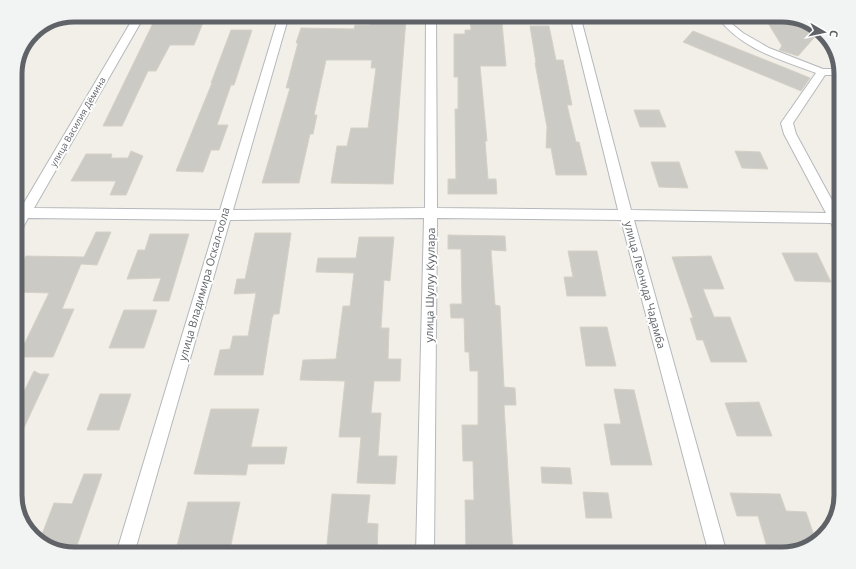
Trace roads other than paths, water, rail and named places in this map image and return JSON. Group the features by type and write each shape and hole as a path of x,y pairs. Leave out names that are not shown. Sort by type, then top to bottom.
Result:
{"street":[{"name":"улица Василия Дёмина","path":"22,208 136,22"},
{"name":"улица Владимира Оскал-оола","path":"127,547 282,22"},
{"name":"улица Шулуу Куулара","path":"425,547 431,213 431,22"},
{"name":"улица Леонида Чадамба","path":"577,22 626,216 716,547"},
{"path":"724,22 738,36 754,45 822,72 834,72"},
{"path":"822,72 787,123 790,134 834,213"},
{"path":"22,213 225,215 431,213 626,216 834,222"}]}
